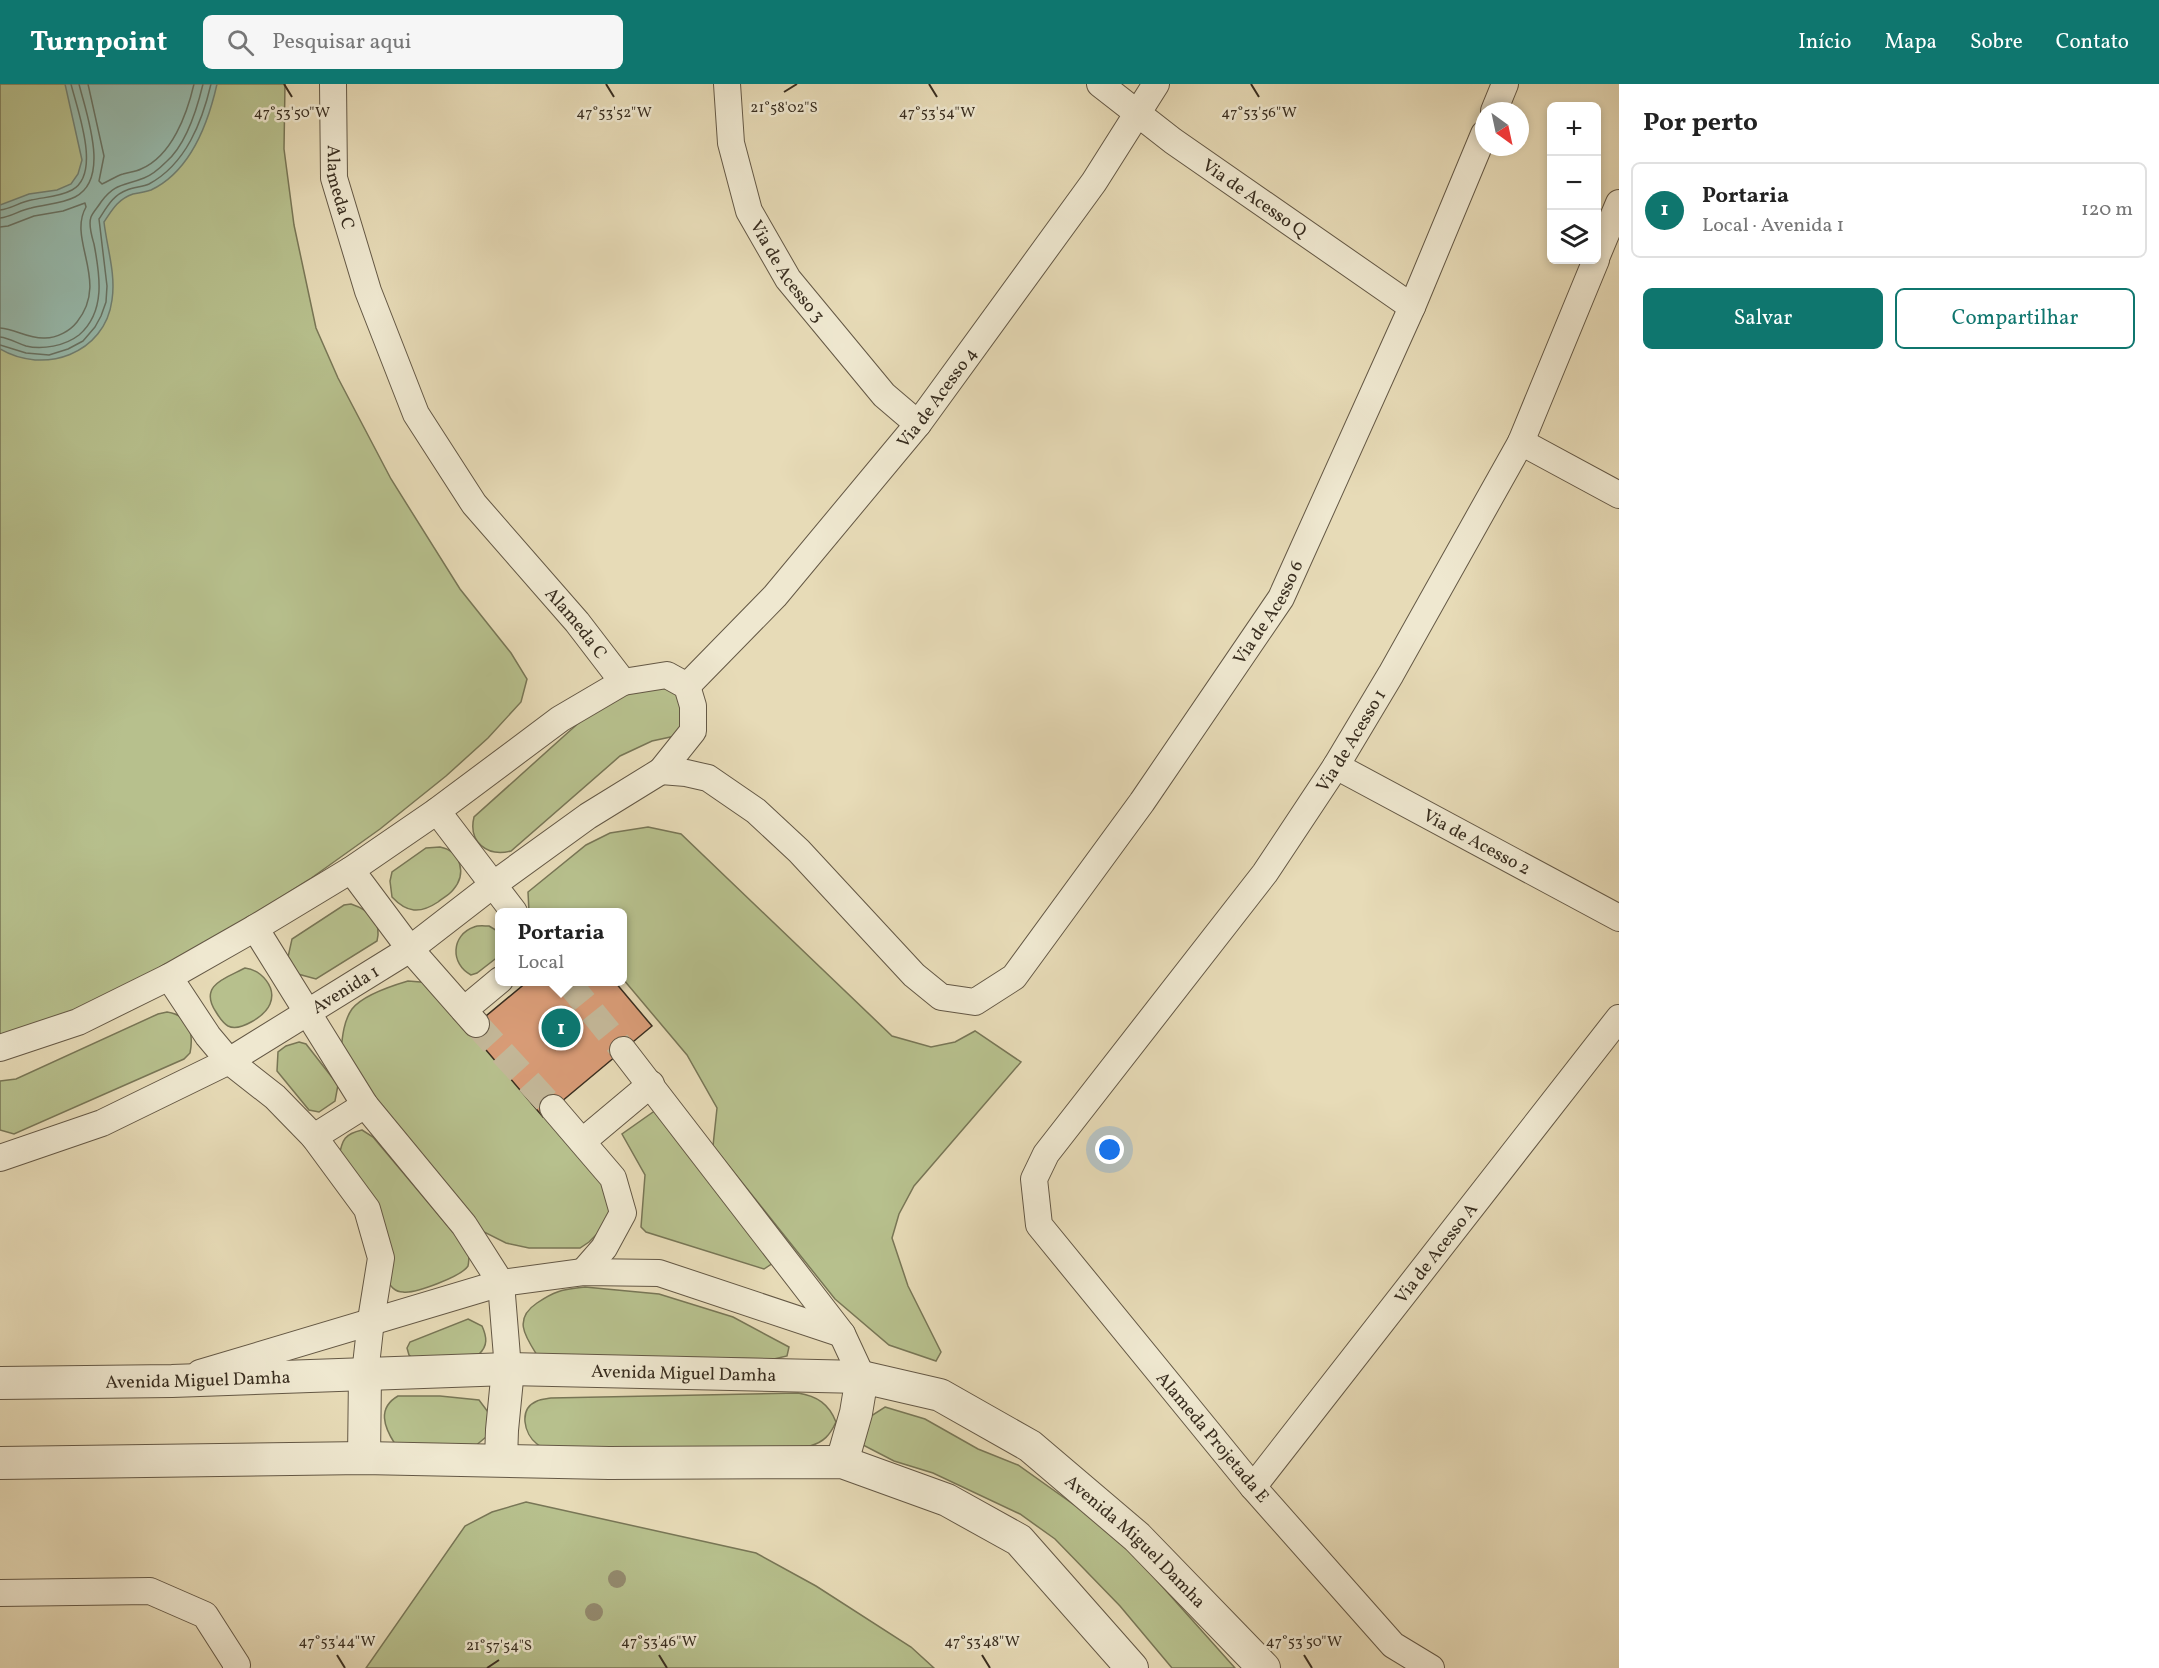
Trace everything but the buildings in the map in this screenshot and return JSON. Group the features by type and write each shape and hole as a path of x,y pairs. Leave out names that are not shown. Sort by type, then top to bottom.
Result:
{"street":[{"name":"Alameda C","path":"333,84 334,178 368,291 416,414 474,504 577,622 623,682"},
{"name":"Via de Acesso 3","path":"727,84 730,143 749,211 788,279 885,395 918,424"},
{"name":"Via de Acesso Q","path":"1100,84 1137,115 1412,307"},
{"name":"Via de Acesso 4","path":"687,686 775,596 918,424 1094,182 1156,84"},
{"path":"1498,102 1505,84"},
{"name":"Via de Acesso 6","path":"661,771 708,778 756,811 799,851 914,975 941,997 975,1002 1014,976 1156,782 1281,598 1412,307 1475,156"},
{"name":"Via de Acesso 1","path":"1601,247 1619,203"},
{"name":"Via de Acesso 1","path":"1034,1179 1046,1154 1265,873 1336,766 1391,674 1521,442 1594,264"},
{"path":"1521,442 1619,495"},
{"path":"0,1048 78,1022 169,976 255,928 351,870 437,811 560,718 623,682 667,675 687,686 693,706 693,731 661,771"},
{"name":"Via de Acesso 2","path":"1336,766 1619,918"},
{"name":"Avenida 1","path":"0,1158 102,1123 229,1061 410,949 588,816 661,771"},
{"path":"437,811 511,908"},
{"path":"351,870 410,949 470,1017 495,986"},
{"path":"255,928 365,1105 464,1225 501,1283 508,1368 501,1460"},
{"path":"169,976 208,1036 229,1061 275,1097 314,1137 367,1209 381,1258 371,1320 366,1374 364,1458"},
{"name":"Via de Acesso A","path":"1253,1487 1619,1018"},
{"path":"623,1050 842,1334 862,1377 856,1413 842,1462"},
{"path":"583,1141 651,1084"},
{"path":"314,1137 365,1105"},
{"path":"553,1108 613,1178 623,1213 604,1248 583,1272"},
{"name":"Alameda Projetada E","path":"1034,1179 1039,1225 1253,1487 1393,1645 1431,1668"},
{"path":"172,1381 501,1283 583,1272 659,1272 842,1334"},
{"name":"Avenida Miguel Damha","path":"0,1383 172,1381 508,1368 862,1377 940,1395 1030,1446 1137,1537 1264,1668"},
{"path":"0,1463 364,1458 609,1462 842,1462 946,1500 1019,1540 1132,1668"},
{"path":"0,1593 150,1591 205,1615 237,1665 236,1668"}],"green space":[{"path":"0,84 285,84 284,149 294,225 316,328 338,378 391,479 460,589 511,653 527,679 521,702 488,738 446,776 380,829 310,879 234,927 126,989 41,1026 0,1036"},
{"path":"670,682 690,714 675,736 652,741 620,756 511,851 494,852 481,846 474,834 474,817 593,710 611,697"},
{"path":"648,827 681,834 892,1036 931,1047 955,1042 975,1031 1021,1062 914,1186 899,1214 892,1238 908,1286 941,1352 936,1361 889,1345 835,1299 713,1146 717,1108 687,1055 627,984 627,908 529,908 528,892 586,845 610,833"},
{"path":"440,847 453,853 460,864 460,877 457,884 448,895 431,906 419,910 408,909 392,897 390,881 392,872 426,848"},
{"path":"351,904 373,917 378,928 377,941 316,979 298,974 288,957 292,939 344,905"},
{"path":"477,926 489,926 495,930 495,959 471,975 459,964 456,950 461,936"},
{"path":"245,968 257,972 266,980 272,998 267,1009 258,1018 239,1027 228,1026 211,1003 210,995 212,989 223,979"},
{"path":"408,981 433,983 606,1184 610,1213 602,1229 589,1242 580,1248 529,1248 506,1243 482,1231 340,1060 344,1027 352,1009 370,995"},
{"path":"167,1012 180,1017 188,1026 191,1046 190,1053 184,1059 14,1134 0,1130 0,1081 16,1079 158,1014"},
{"path":"299,1042 306,1044 338,1085 335,1101 319,1112 309,1110 277,1071 278,1052 286,1046"},
{"path":"656,1110 773,1263 764,1269 646,1232 641,1227 645,1175 622,1134"},
{"path":"362,1130 373,1137 469,1251 468,1266 457,1275 438,1284 409,1292 397,1291 385,1278 339,1157 345,1138"},
{"path":"585,1287 659,1294 733,1317 789,1347 787,1356 774,1359 537,1355 525,1334 523,1321 525,1315 549,1295"},
{"path":"468,1319 482,1326 485,1334 485,1345 479,1354 414,1359 409,1355 407,1348 410,1342"},
{"path":"798,1393 822,1402 830,1410 836,1422 826,1437 810,1446 577,1459 541,1447 532,1440 525,1422 525,1415 531,1405 539,1400 551,1398"},
{"path":"398,1396 440,1396 479,1400 488,1412 486,1437 474,1447 395,1444 384,1418 387,1406"},
{"path":"885,1407 925,1419 978,1449 1018,1465 1094,1519 1135,1556 1235,1668 1172,1668 1120,1606 1055,1539 1020,1514 933,1473 894,1461 863,1445 861,1433 871,1416"},
{"path":"526,1502 756,1553 816,1586 911,1647 934,1668 366,1668 465,1526 492,1512"}],"water":[{"path":"65,84 217,84 203,130 187,159 165,182 151,190 123,199 104,222 113,290 107,319 98,334 85,346 70,354 53,359 35,360 17,357 0,349 0,205 29,194 57,190 71,184 78,174 82,160"}],"tunnel":[{"path":"571,986 623,1050"},
{"path":"476,1024 553,1108"}],"place":[{"name":"Portaria","path":"561,1028"}]}
